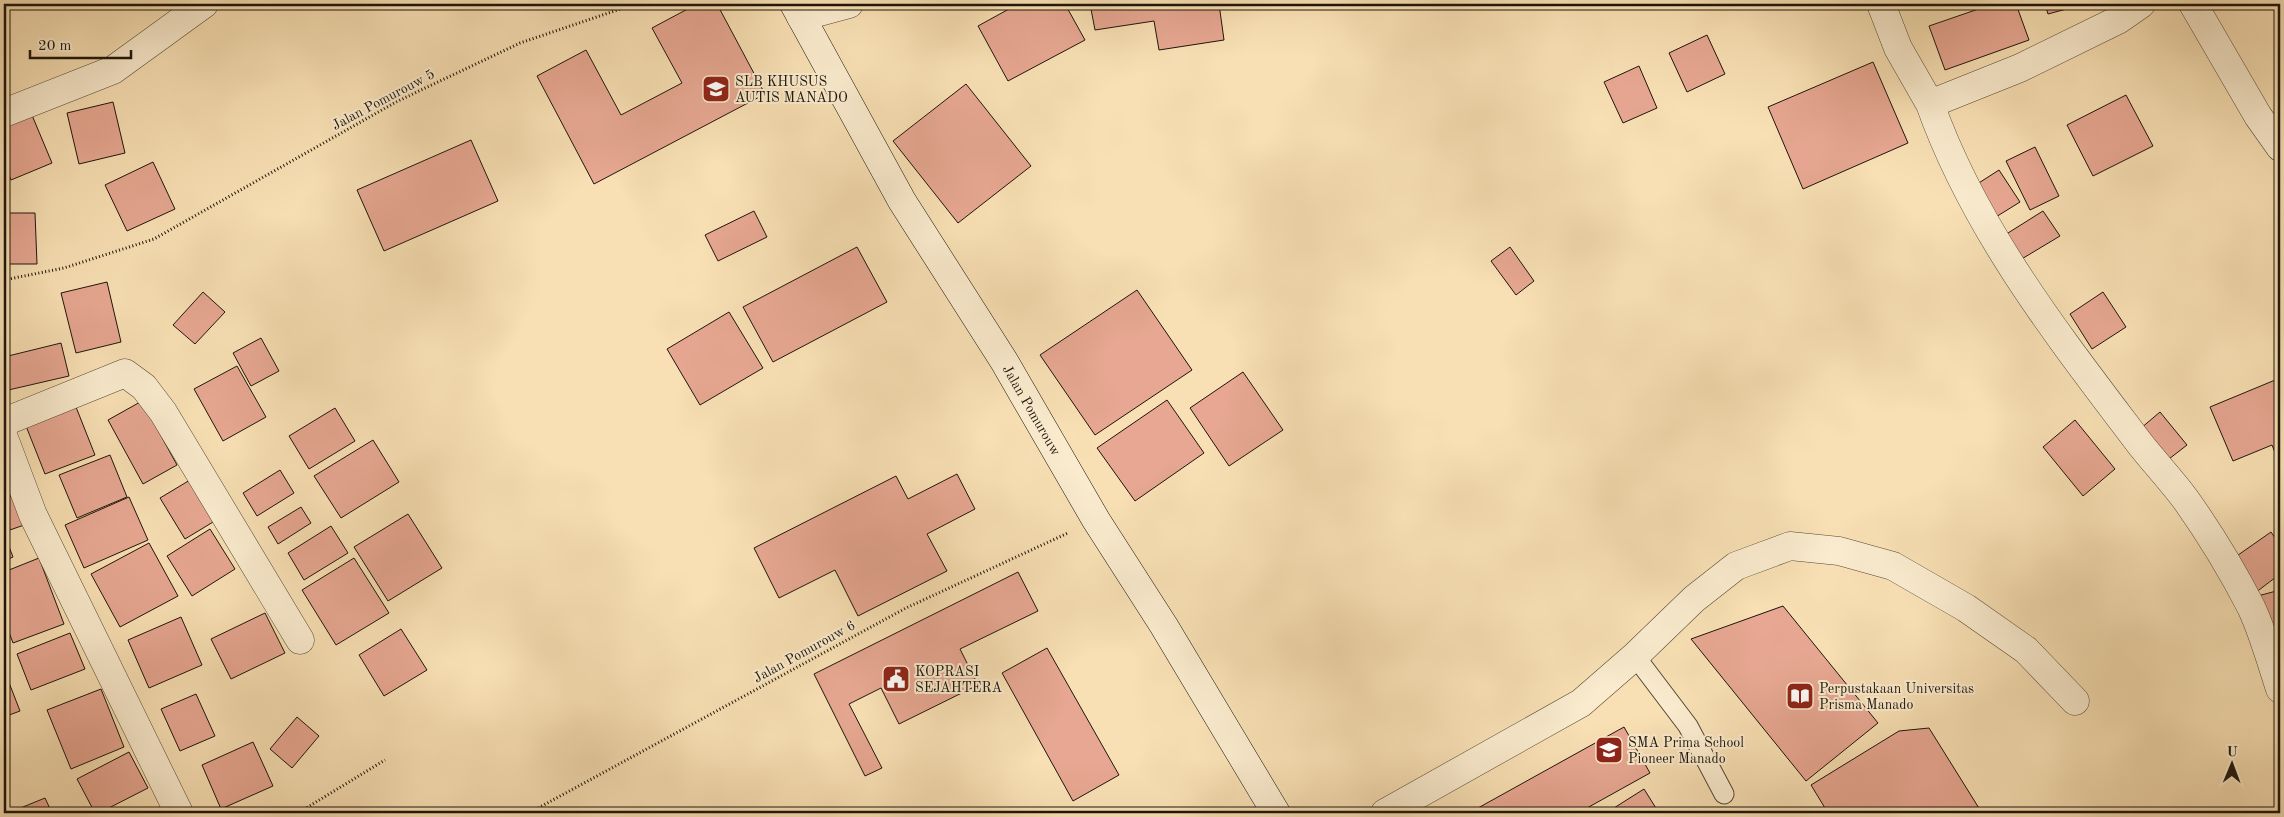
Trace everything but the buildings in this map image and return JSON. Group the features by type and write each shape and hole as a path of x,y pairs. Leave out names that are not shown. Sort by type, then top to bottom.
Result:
{"street":[{"path":"4,113 113,70 204,4"},
{"path":"798,10 849,4"},
{"path":"1881,4 1898,48 1930,104 1937,124 1978,212 2015,272 2116,413 2159,469 2185,499 2211,538 2252,609 2280,689"},
{"path":"1930,104 2020,68 2118,20 2141,4"},
{"path":"2193,4 2258,116 2280,147"},
{"name":"Jalan Pomurouw","path":"798,10 902,201 1004,361 1096,520 1164,626 1276,813"},
{"path":"4,422 125,373 144,387 163,412 300,640"},
{"path":"4,438 33,515 179,813"},
{"path":"1385,813 1581,703 1635,656 1694,599 1736,566 1790,546 1839,551 1893,566 1966,608 2026,650 2075,701"}],"lane":[{"path":"1635,656 1688,726 1724,794"}],"path":[{"name":"Jalan Pomurouw 5","path":"4,280 64,268 154,239 396,102 520,43 634,4"},
{"name":"Jalan Pomurouw 6","path":"529,813 906,608 1096,520"},
{"path":"298,813 385,760"}],"place":[{"name":"SLB KHUSUS AUTIS MANADO","path":"716,89"},
{"name":"KOPRASI SEJAHTERA","path":"896,679"},
{"name":"Perpustakaan Universitas Prisma Manado","path":"1800,696"},
{"name":"SMA Prima School Pioneer Manado","path":"1609,750"}]}
